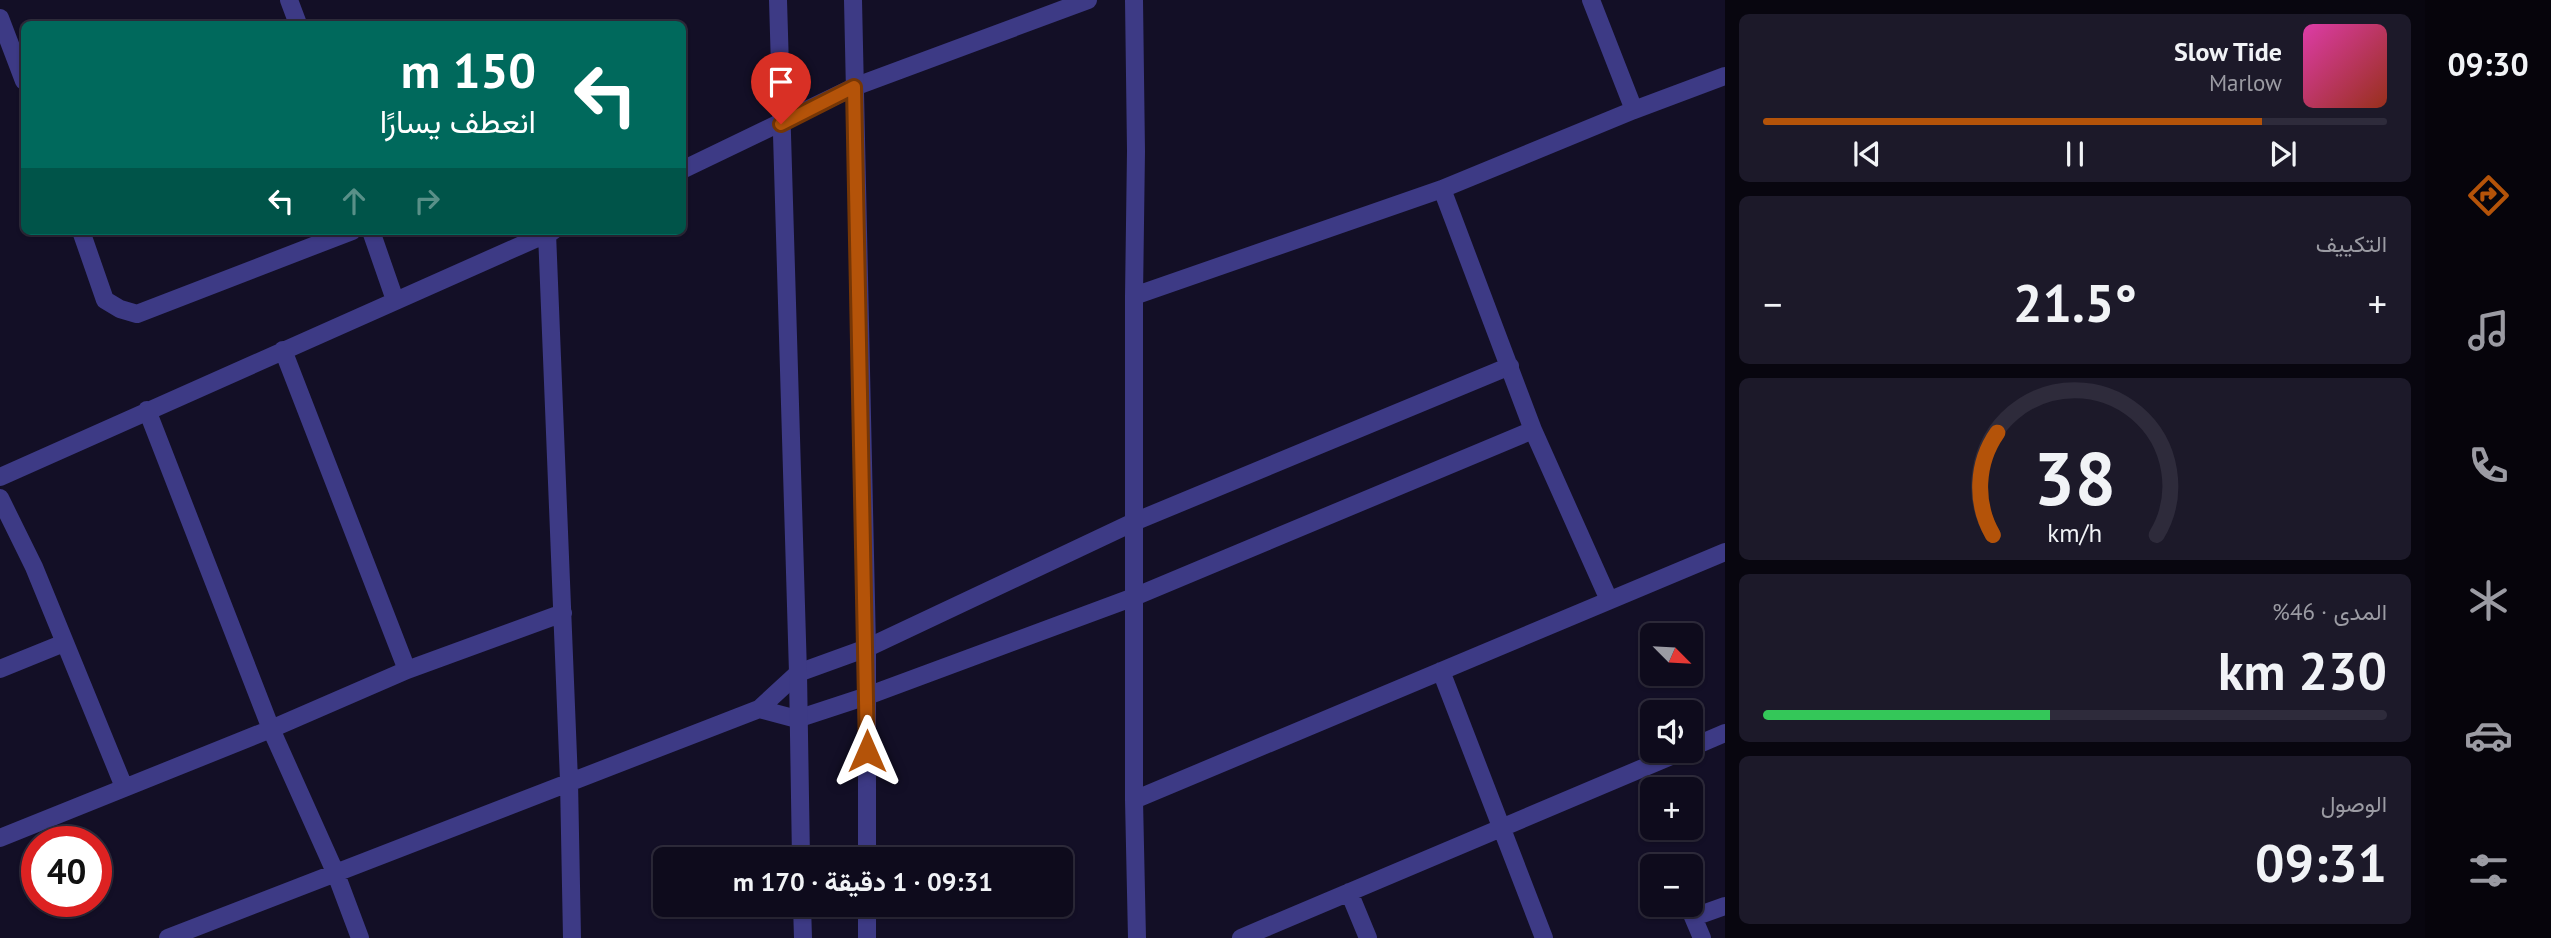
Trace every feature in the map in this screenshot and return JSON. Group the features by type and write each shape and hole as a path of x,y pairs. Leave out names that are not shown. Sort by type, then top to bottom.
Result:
{"street":[{"path":"289,0 297,21"},
{"path":"778,0 801,847"},
{"path":"853,0 867,648 867,847"},
{"path":"686,168 854,87 1088,0"},
{"path":"1134,0 1134,800 1137,938"},
{"path":"1591,0 1634,110"},
{"path":"0,18 21,72"},
{"path":"1134,296 1442,189 1634,110 1725,76"},
{"path":"1442,189 1533,430 1609,600"},
{"path":"82,235 105,300 120,309 137,314 342,235"},
{"path":"372,235 395,300"},
{"path":"0,477 543,235"},
{"path":"550,235 572,938"},
{"path":"283,350 407,670"},
{"path":"168,938 760,709 798,673 867,648 1134,522 1510,366"},
{"path":"147,410 271,729 360,938"},
{"path":"760,709 797,719 867,696 1134,597 1533,430"},
{"path":"0,498 34,567 124,787"},
{"path":"1134,800 1725,552"},
{"path":"0,838 271,729 407,670 563,613"},
{"path":"0,669 64,643"},
{"path":"1441,671 1544,938"},
{"path":"1703,742 1725,733"},
{"path":"1241,938 1655,763"},
{"path":"1349,892 1368,938"},
{"path":"1703,909 1725,906"},
{"path":"802,917 803,938"},
{"path":"867,917 867,938"},
{"path":"1693,917 1702,938"}],"route":[{"path":"781,124 854,87 867,751"}]}
